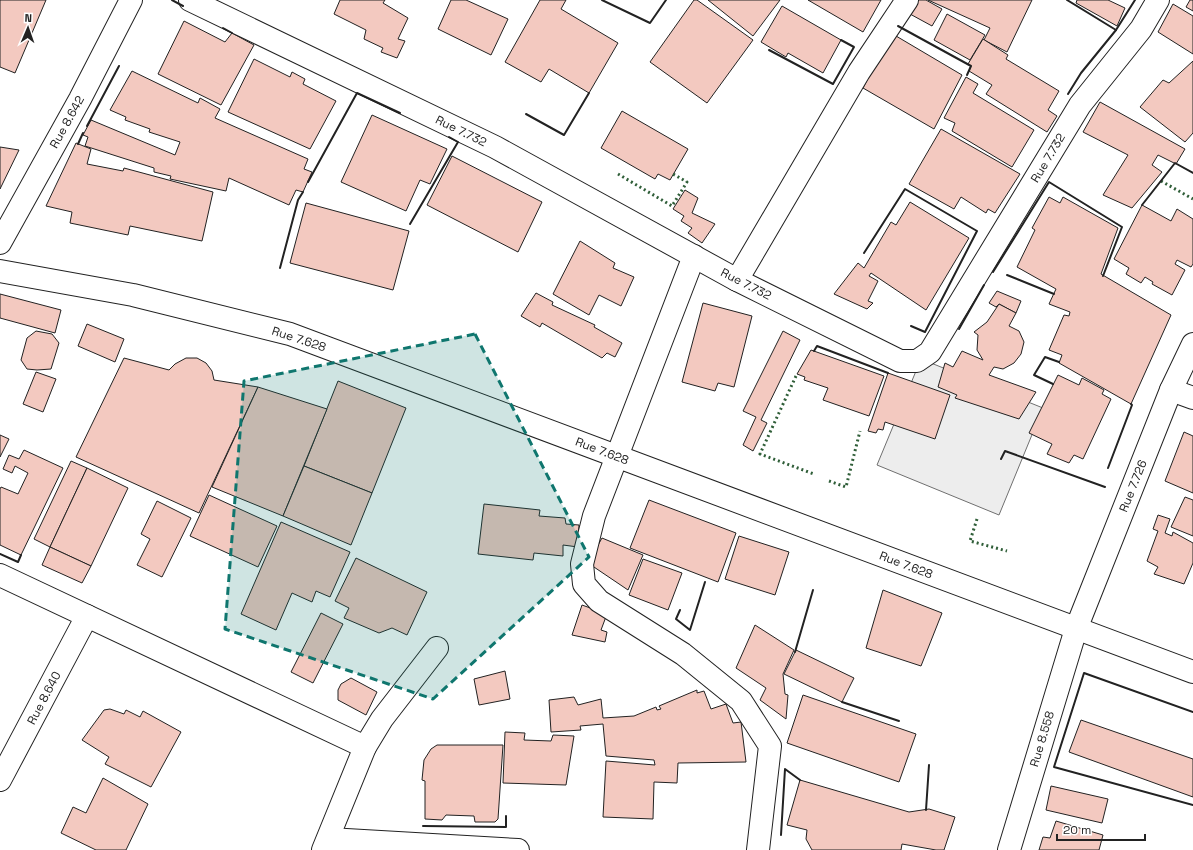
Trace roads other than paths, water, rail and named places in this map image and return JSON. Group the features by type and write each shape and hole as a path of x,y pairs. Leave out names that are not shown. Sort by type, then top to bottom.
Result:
{"street":[{"name":"Rue 8.642","path":"0,243 76,106 131,0"},
{"name":"Rue 7.732","path":"190,0 495,147 738,280 900,361 917,361 930,352 1080,105 1141,29 1158,0"},
{"path":"738,280 859,72 908,0"},
{"path":"694,256 594,516 582,564 584,584 599,601 683,654 741,701 770,746 758,850"},
{"name":"Rue 7.628","path":"0,270 133,295 290,334 1193,672"},
{"name":"Rue 7.726","path":"1076,629 1171,390 1193,344"},
{"path":"1171,390 1193,398"},
{"path":"0,575 365,747"},
{"name":"Rue 8.640","path":"0,780 87,616"},
{"name":"Rue 8.558","path":"1009,850 1076,629"},
{"path":"437,648 382,719 365,747 326,845 518,850"}]}
